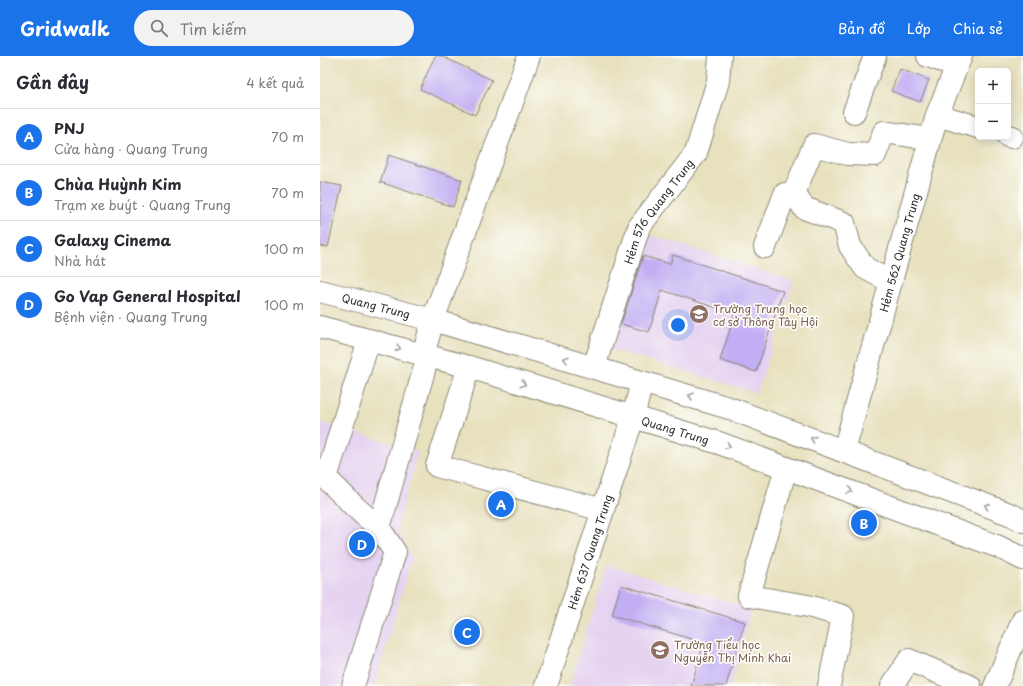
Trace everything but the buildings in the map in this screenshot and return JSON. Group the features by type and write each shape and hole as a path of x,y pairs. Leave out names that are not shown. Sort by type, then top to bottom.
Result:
{"main road":[{"path":"379,528 433,320 529,56"},
{"name":"Hẻm 576 Quang Trung","path":"594,367 639,227 696,153 718,82 720,56"},
{"path":"854,112 875,56"},
{"path":"928,56 959,61"},
{"name":"Hẻm 562 Quang Trung","path":"844,451 937,115 959,61"},
{"path":"937,115 975,126"},
{"path":"794,193 814,145 848,154 875,155 884,132 930,139"},
{"path":"765,247 785,194 794,193"},
{"path":"794,193 804,208 844,223 850,246 865,268 891,282"},
{"name":"Quang Trung","path":"320,291 433,320 730,408 1012,515 1023,521"},
{"name":"Quang Trung","path":"320,326 469,367 719,443 999,547 1023,559"},
{"path":"353,686 395,552 379,528 323,477 369,340"},
{"path":"469,367 437,466 603,510"},
{"name":"Hẻm 637 Quang Trung","path":"546,686 633,417 642,382"},
{"path":"786,468 749,596 808,606 843,616 829,686"},
{"path":"995,686 1023,620"},
{"path":"892,686 910,660 970,686"}],"shaded area":[{"name":"Trường Trung học cơ sở Thông Tây Hội","path":"641,232 794,281 757,393 603,347"},
{"path":"320,422 418,451 397,530 412,558 374,686 320,686"},
{"name":"Trường Tiểu học Nguyễn Thị Minh Khai","path":"606,565 751,609 731,686 570,686"}],"place":[{"name":"Trường Trung học cơ sở Thông Tây Hội","path":"699,314"},
{"name":"PNJ","path":"501,504"},
{"name":"Chùa Huỳnh Kim","path":"864,523"},
{"name":"Go Vap General Hospital","path":"362,544"},
{"name":"Galaxy Cinema","path":"467,632"},
{"name":"Trường Tiểu học Nguyễn Thị Minh Khai","path":"660,650"}]}
